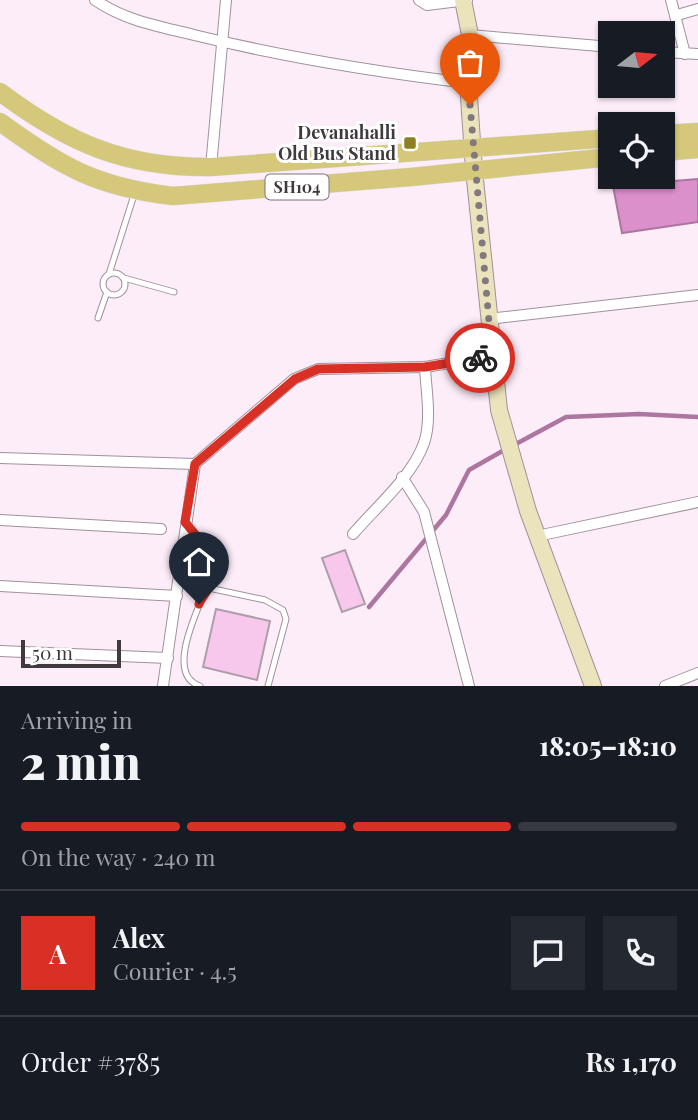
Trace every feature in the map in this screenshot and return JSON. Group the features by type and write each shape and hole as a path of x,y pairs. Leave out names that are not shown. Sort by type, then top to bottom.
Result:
{"main road":[{"name":"SH104","path":"0,92 68,138 110,155 169,167 211,167 598,139"},
{"name":"SH104","path":"0,122 51,158 93,180 135,192 210,195 598,158"},
{"path":"675,133 698,132"},
{"path":"675,151 698,149"}],"street":[{"path":"95,0 118,16 223,42 353,67 468,83"},
{"path":"211,167 226,0"},
{"path":"419,0 427,5 465,1 470,35 468,83 474,170 492,356 505,429 537,536 593,686"},
{"path":"671,0 685,54"},
{"path":"677,15 698,9"},
{"path":"470,35 598,46"},
{"path":"676,53 698,54"},
{"path":"488,319 698,296"},
{"path":"163,686 195,464 295,379 318,369 425,367 492,356"},
{"path":"353,534 416,461 425,441 428,417 425,367"},
{"path":"0,458 195,464"},
{"path":"402,477 424,512 469,686"},
{"path":"537,536 698,502"},
{"path":"0,520 161,529"},
{"path":"0,586 177,596"},
{"path":"0,651 168,658"},
{"path":"665,686 680,683 698,673"}],"lane":[{"path":"98,318 107,292 104,282 109,274 135,192"},
{"path":"109,274 116,273 124,278 174,292"},
{"path":"107,292 120,294 124,288 124,278"},
{"path":"185,522 211,555 214,568 209,588 195,613 186,646 184,665 188,676 200,686"},
{"path":"209,588 265,600 283,610 286,619 268,686"}],"shaded area":[{"path":"698,179 698,222 622,233 614,189 675,189 675,181"}],"building":[{"path":"345,550 365,604 342,612 322,558"},
{"path":"216,609 270,621 257,680 203,667"}],"waterway":[{"path":"514,445 566,417 639,414 698,417"},
{"path":"369,607 446,515 469,470 506,449"}],"way so far":[{"path":"470,105 492,356 480,358"}],"place":[{"name":"Devanahalli Old Bus Stand","path":"410,143"}],"route":[{"path":"199,604 202,595 209,588 214,568 211,555 185,522 195,464 295,379 318,369 425,367 480,358"}]}
